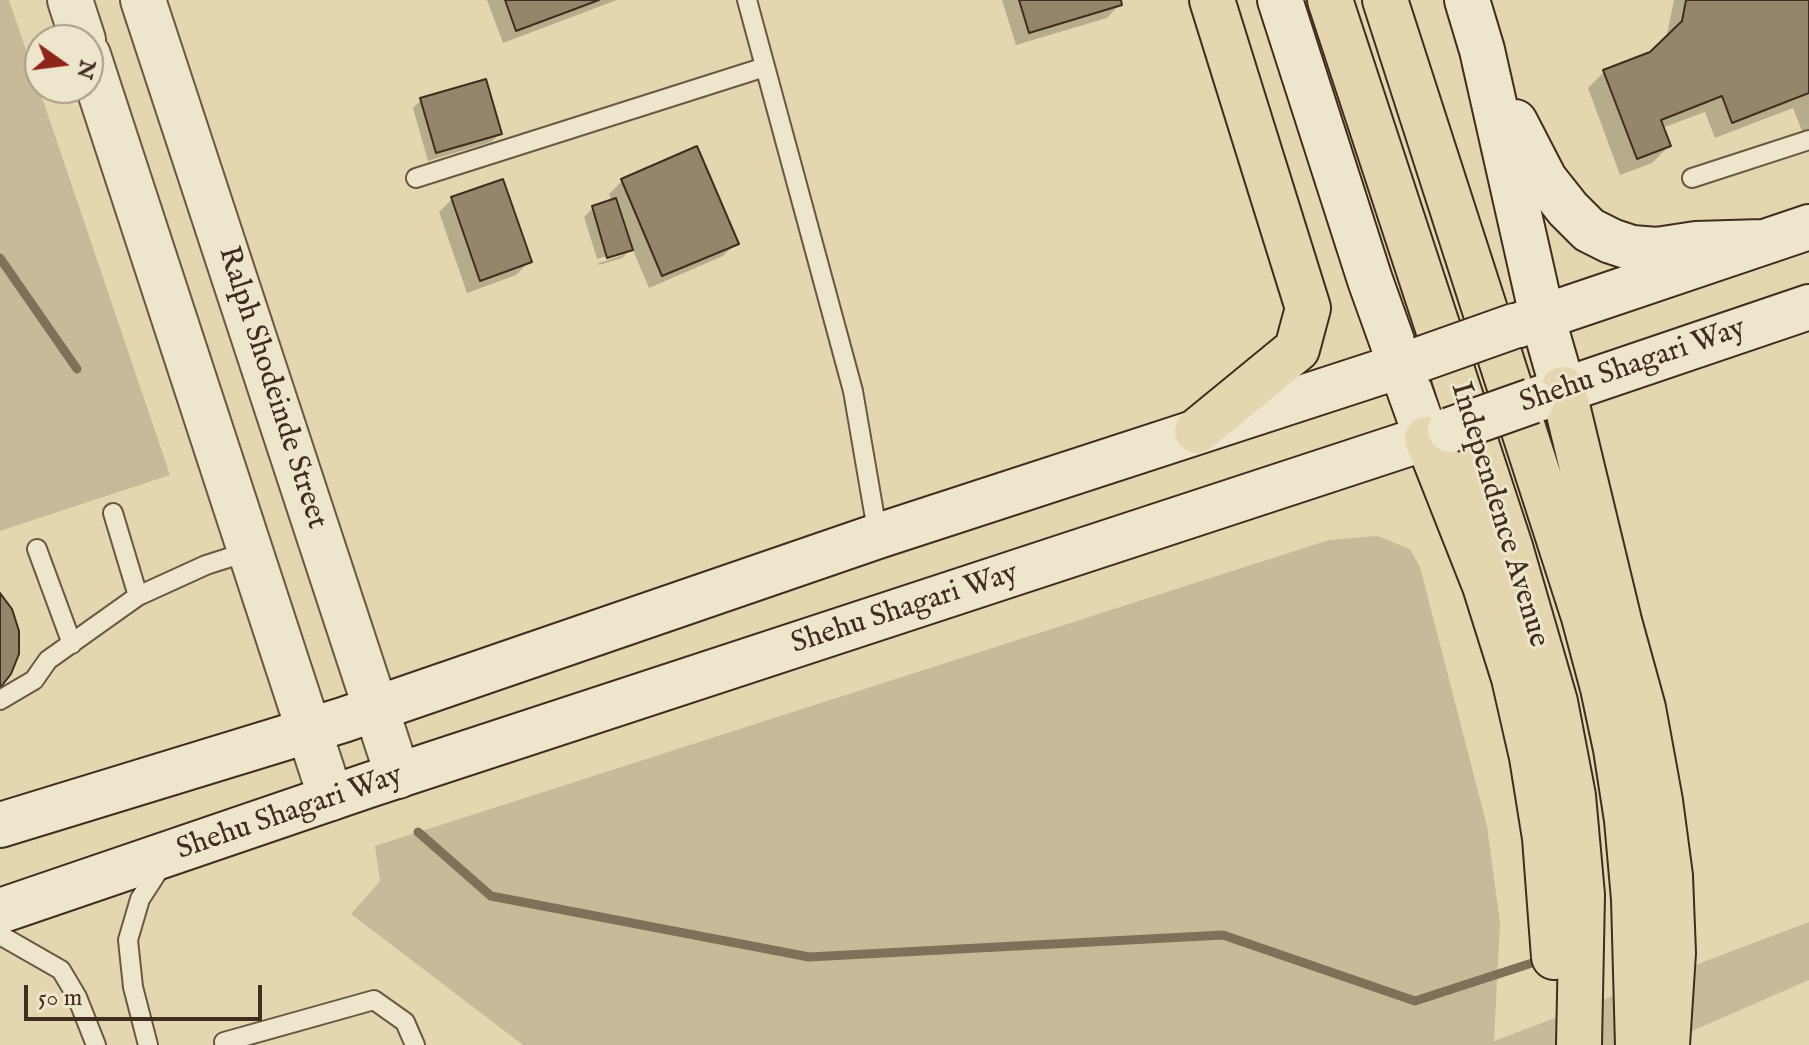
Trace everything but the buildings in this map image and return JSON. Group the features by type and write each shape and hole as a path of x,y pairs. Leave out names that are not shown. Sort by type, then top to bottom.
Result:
{"main road":[{"path":"70,0 78,24"},
{"name":"Ralph Shodeinde Street","path":"143,0 398,776"},
{"path":"1197,431 1297,349 1308,308 1212,0"},
{"path":"1280,0 1370,280 1411,362 1439,434 1514,678 1532,757 1545,838 1553,918 1555,1045"},
{"name":"Independence Avenue","path":"1330,0 1502,522 1555,702 1573,796 1582,895 1579,1045"},
{"name":"Independence Avenue","path":"1385,0 1579,602 1603,688 1627,820 1634,899 1638,1045"},
{"path":"1467,0 1482,50 1528,321 1643,708 1670,876 1672,938 1667,1045"},
{"path":"1482,50 1545,180 1589,230 1632,248 1657,250 1696,244 1762,242"},
{"path":"104,104 331,798"},
{"path":"0,825 377,709 878,536 1411,362 1809,227"},
{"name":"Shehu Shagari Way","path":"0,911 331,798 1439,434 1809,307"}],"lane":[{"path":"747,0 853,391 878,536"},
{"path":"416,178 765,67"},
{"path":"1692,178 1809,140"},
{"path":"113,513 138,596"},
{"path":"37,549 72,644"},
{"path":"0,700 34,680 48,660 138,596 206,565 250,551"},
{"path":"148,1045 133,987 128,940 140,899 168,856"},
{"path":"0,935 61,970 77,997 96,1045"},
{"path":"224,1042 374,1000 405,1022 415,1045"}],"shaded area":[{"path":"0,0 9,0 24,44 24,104 44,104 170,475 0,531"},
{"path":"1377,536 1410,549 1420,567 1487,826 1500,923 1494,1041 1809,922 1809,980 1660,1045 523,1045 351,914 380,881 375,846 1329,540"}],"waterway":[{"path":"0,258 77,369"},
{"path":"418,832 491,896 809,957 1223,935 1415,1001 1535,962"}]}
